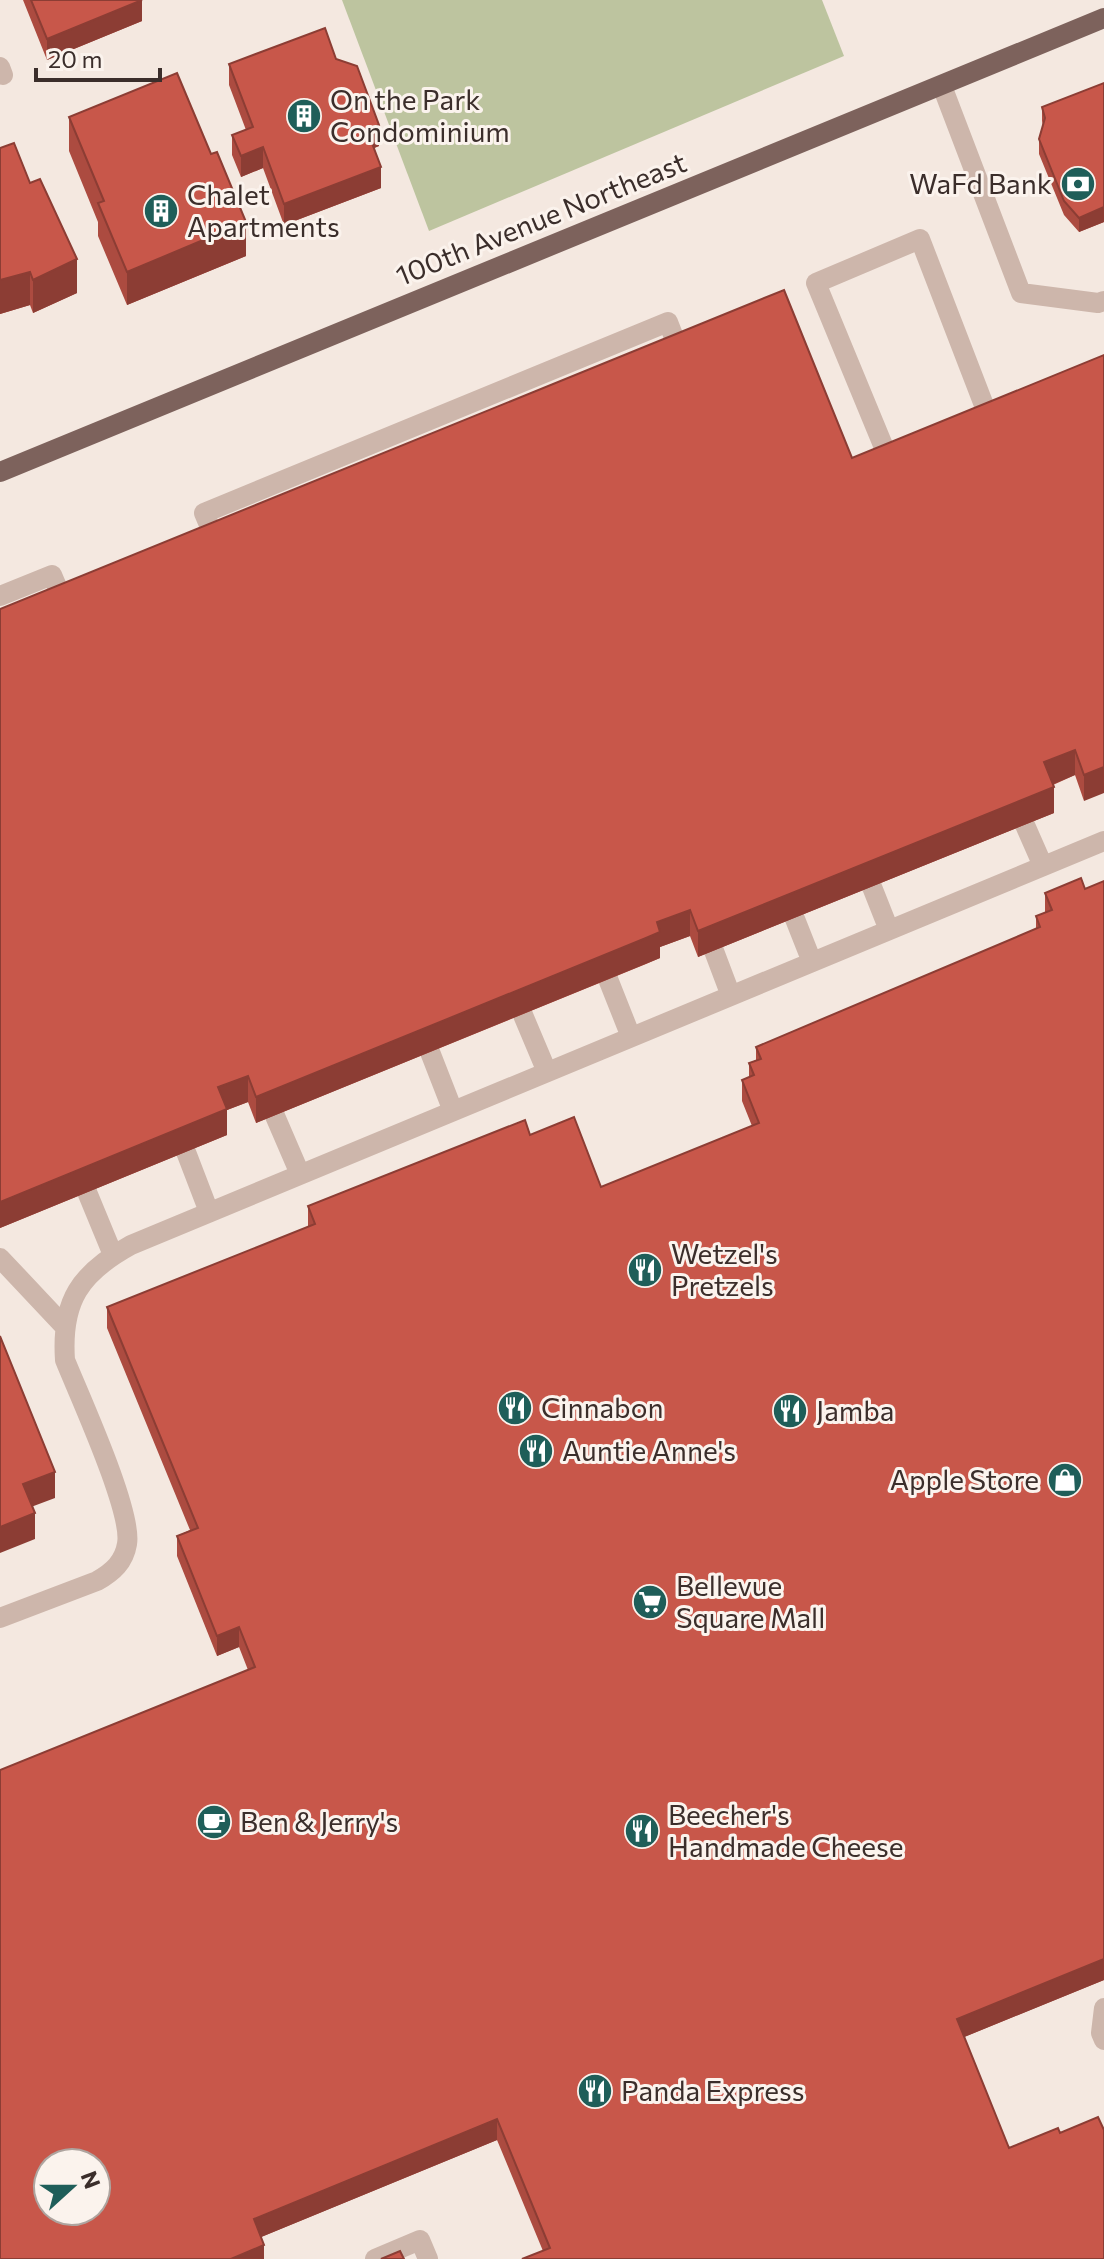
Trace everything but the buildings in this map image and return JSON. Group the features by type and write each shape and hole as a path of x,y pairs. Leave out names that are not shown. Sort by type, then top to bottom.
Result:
{"main road":[{"name":"100th Avenue Northeast","path":"0,472 1104,18"}],"lane":[{"path":"942,86 1021,293 1098,303 1104,301"},
{"path":"892,467 816,283 920,239 992,426"},
{"path":"218,546 204,513 668,322 682,358"},
{"path":"556,368 566,391"},
{"path":"476,402 485,424"},
{"path":"327,462 336,485"},
{"path":"10,618 0,596 52,575 66,608"},
{"path":"1025,825 1043,866"},
{"path":"0,1618 97,1581 117,1567 128,1542 123,1505 65,1360 64,1326 68,1307 85,1278 113,1255 209,1212 1104,841"},
{"path":"872,887 889,930"},
{"path":"795,919 812,962"},
{"path":"714,951 731,996"},
{"path":"608,979 631,1037"},
{"path":"523,1015 547,1072"},
{"path":"430,1052 453,1111"},
{"path":"275,1116 300,1174"},
{"path":"186,1152 209,1212"},
{"path":"87,1192 113,1255"},
{"path":"0,1258 64,1326"},
{"path":"1104,2008 1101,2033 1104,2040"},
{"path":"375,2259 420,2240 428,2259"}],"green space":[{"path":"342,0 822,0 844,56 429,231"}],"place":[{"name":"On the Park Condominium","path":"304,116"},
{"name":"WaFd Bank","path":"1078,184"},
{"name":"Chalet Apartments","path":"161,211"},
{"name":"Wetzel's Pretzels","path":"645,1270"},
{"name":"Cinnabon","path":"515,1408"},
{"name":"Jamba","path":"790,1411"},
{"name":"Auntie Anne's","path":"536,1451"},
{"name":"Apple Store","path":"1065,1480"},
{"name":"Bellevue Square Mall","path":"650,1602"},
{"name":"Ben & Jerry's","path":"214,1822"},
{"name":"Beecher's Handmade Cheese","path":"642,1831"},
{"name":"Panda Express","path":"595,2091"}]}
